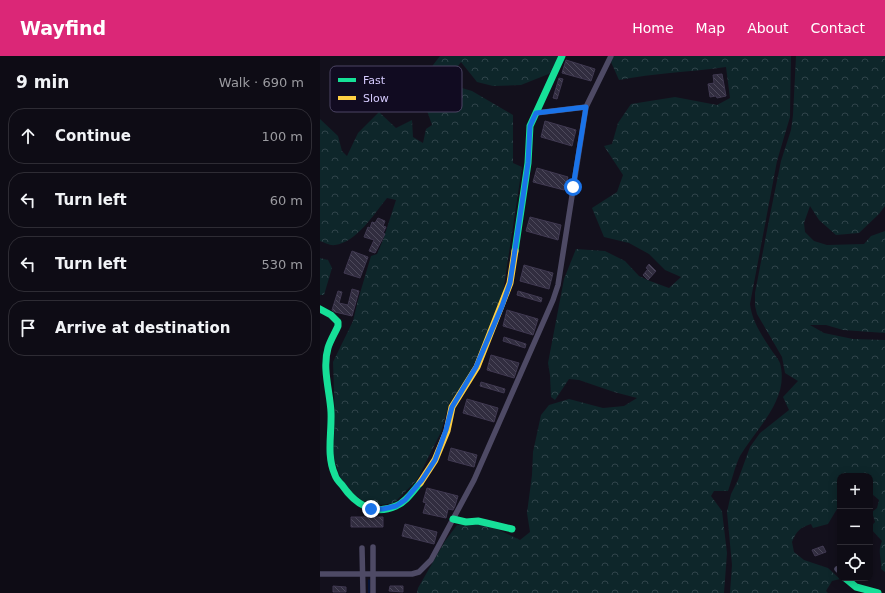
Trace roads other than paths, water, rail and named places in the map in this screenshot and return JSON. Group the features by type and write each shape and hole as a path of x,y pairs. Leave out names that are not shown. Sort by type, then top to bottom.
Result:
{"street":[{"path":"320,309 331,315 338,322 338,326 328,348 326,363 331,412 330,457 335,476 348,494 362,506 371,509 383,509 396,506 405,500 422,480 435,460 446,430 452,407 476,367 502,306 510,283 528,163 530,126 562,56"},
{"path":"320,574 412,574 419,572 430,560 474,480 553,300 558,285 586,107 611,56"},
{"path":"536,113 586,107"},
{"path":"453,519 466,522 478,521 512,529"},
{"path":"373,547 373,593"},
{"path":"362,548 363,593"},
{"path":"848,581 854,587 875,591 878,593"}],"waterway":[{"path":"369,580 369,593"}]}
